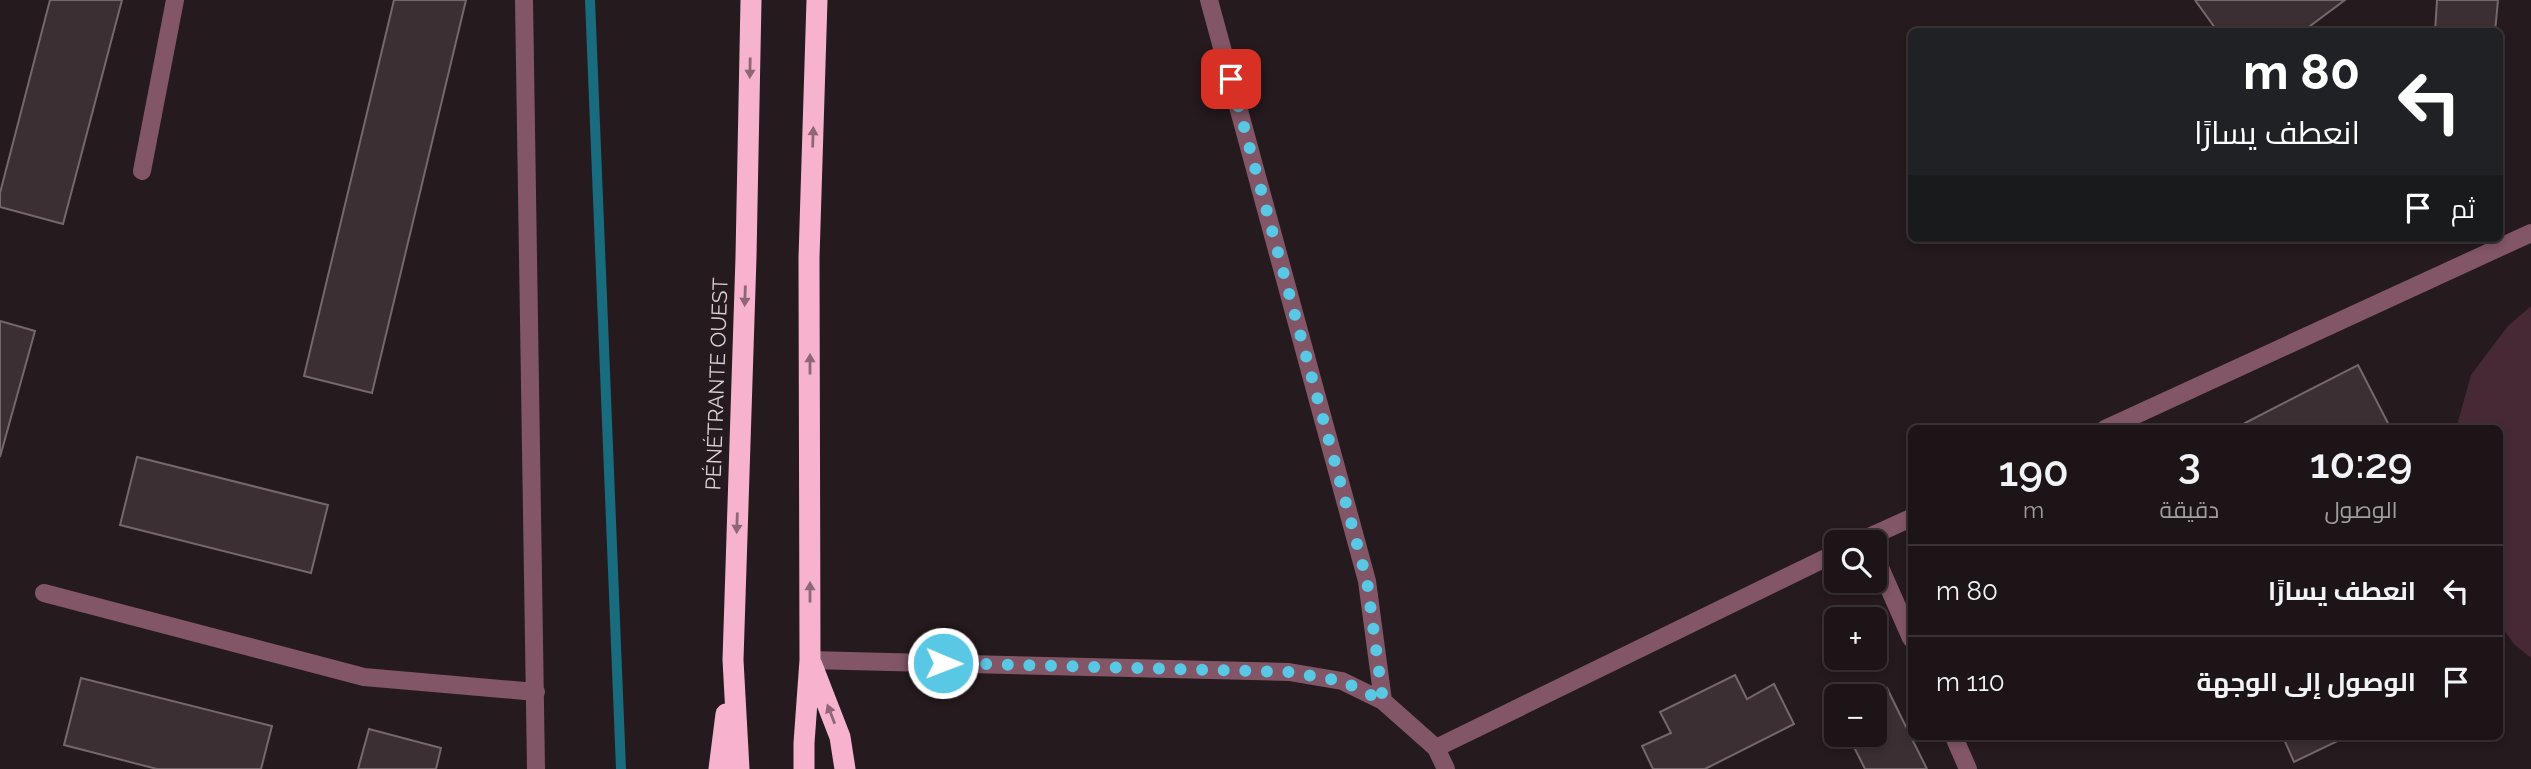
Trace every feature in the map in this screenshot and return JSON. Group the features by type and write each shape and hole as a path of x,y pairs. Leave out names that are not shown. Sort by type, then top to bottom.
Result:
{"highway":[{"name":"PÉNÉTRANTE OUEST","path":"739,769 733,660 746,271 751,0"},
{"path":"804,769 810,660 810,257 817,0"},
{"path":"719,769 733,660"},
{"path":"810,660 840,737 845,769"}],"street":[{"path":"142,171 175,0"},
{"path":"524,0 536,769"},
{"path":"1209,0 1367,581 1383,701"},
{"path":"2114,425 2531,233"},
{"path":"1887,532 1908,520"},
{"path":"1436,748 1824,559"},
{"path":"1887,587 1908,632"},
{"path":"44,593 364,677 536,692"},
{"path":"810,660 1289,672 1342,681 1383,701 1436,748 1446,769"},
{"path":"1955,740 1968,769"}],"shaded area":[{"path":"2531,306 2531,658 2514,644 2503,629 2503,425 2457,425 2471,375 2508,326"}],"building":[{"path":"50,0 122,0 63,224 0,207 0,193"},
{"path":"394,0 466,0 372,393 304,376"},
{"path":"2195,0 2345,0 2307,28 2215,28"},
{"path":"2437,0 2498,0 2495,28 2435,28"},
{"path":"0,321 35,331 0,457"},
{"path":"2358,365 2389,425 2246,425 2245,423"},
{"path":"137,457 328,505 311,573 120,525"},
{"path":"1735,675 1747,699 1774,684 1794,724 1705,769 1653,769 1642,746 1671,733 1660,712"},
{"path":"81,678 272,726 261,769 157,769 64,745"},
{"path":"1887,688 1908,731 1908,740 1913,740 1927,769 1865,769 1854,747 1887,747"},
{"path":"369,729 441,748 436,769 358,769"},
{"path":"2284,740 2340,740 2294,762"}],"waterway":[{"path":"590,0 621,769"}],"route":[{"path":"943,663 1289,672 1342,681 1383,701 1367,581 1231,79"}]}
